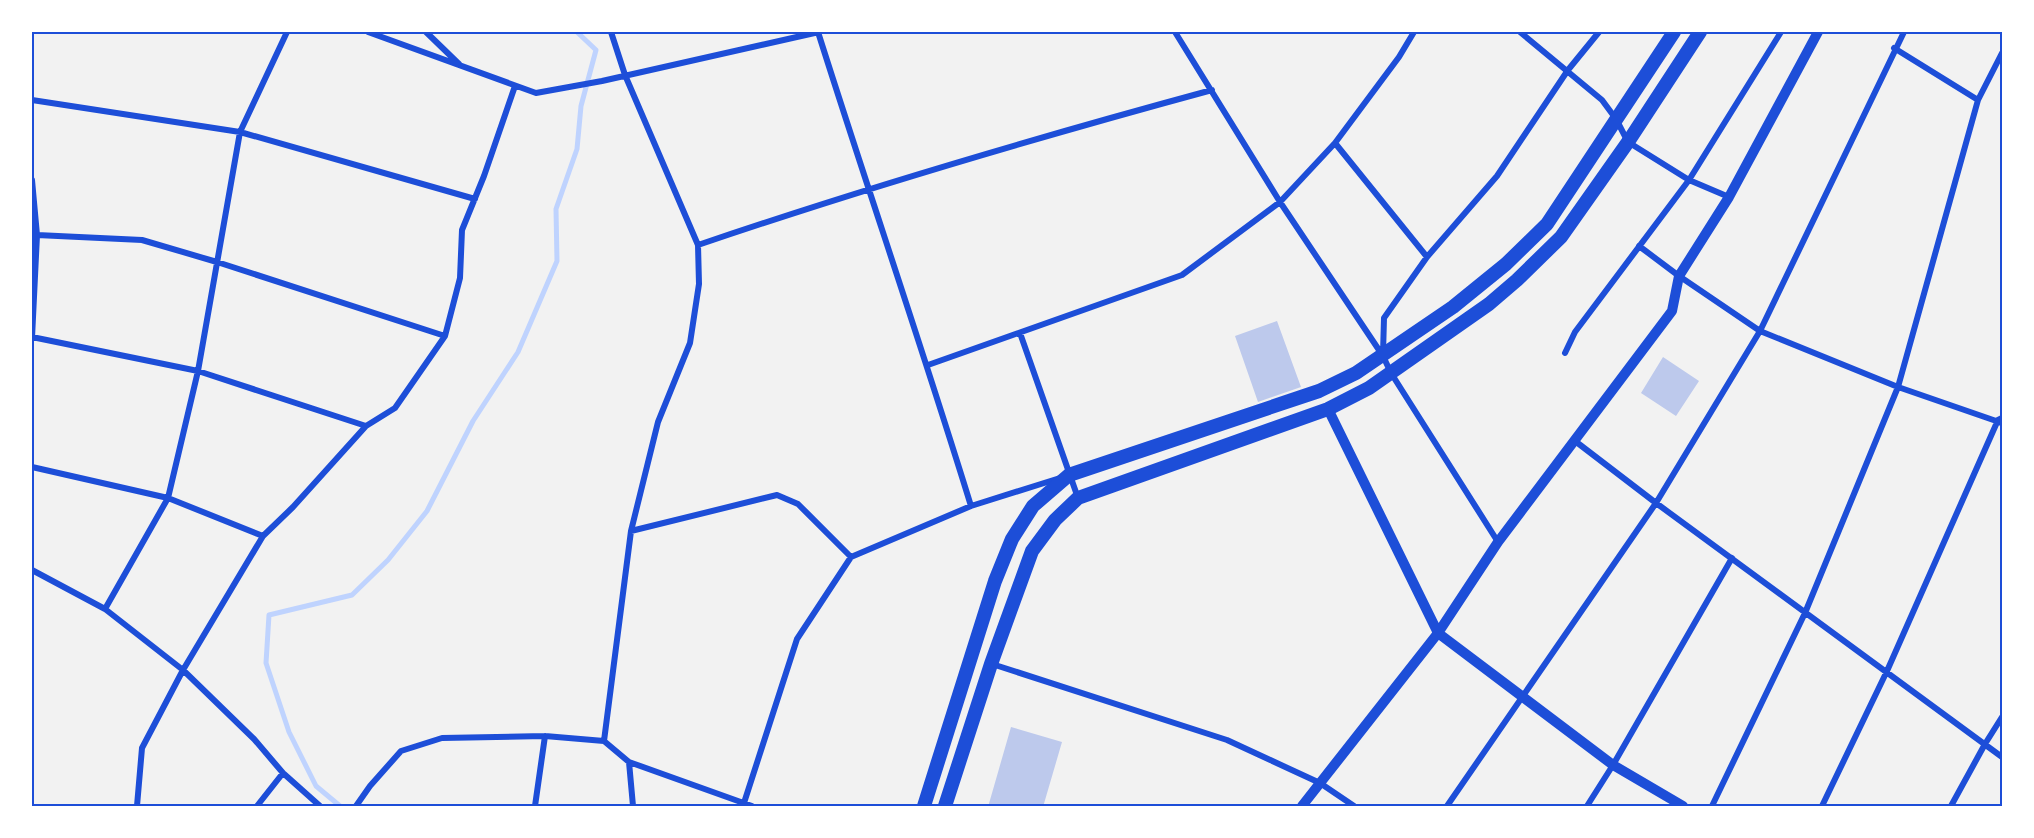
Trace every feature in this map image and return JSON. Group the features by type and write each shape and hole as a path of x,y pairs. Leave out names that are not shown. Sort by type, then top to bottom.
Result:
{"main road":[{"path":"924,807 995,581 1012,539 1033,506 1069,475 1319,391 1356,373 1453,307 1506,264 1547,224 1674,32"},
{"path":"945,807 991,664 1032,550 1055,520 1078,498 1328,409 1391,373 1489,304 1561,237 1628,142 1700,32"}],"street":[{"path":"105,609 168,498 198,371 240,132 286,32"},
{"path":"368,32 536,93 602,81 818,32 928,365 971,506"},
{"path":"426,32 462,67"},
{"path":"604,741 631,531 658,422 690,343 699,284 698,245 625,75 611,32"},
{"path":"1175,32 1280,202 1383,356 1391,373 1498,542"},
{"path":"928,365 1182,275 1280,202 1335,143 1399,57 1414,32"},
{"path":"1520,32 1602,100 1616,119 1628,142 1689,180 1729,197"},
{"path":"1383,356 1383,318 1427,257 1497,176 1568,70 1599,32"},
{"path":"1565,353 1575,332 1689,180 1781,32"},
{"path":"1302,807 1438,633 1498,542 1672,311 1679,276 1729,197 1818,32"},
{"path":"1447,807 1656,503 1760,331 1894,48 1904,32"},
{"path":"1894,48 1978,100"},
{"path":"1712,807 1806,613 1898,387 1978,100 2002,53"},
{"path":"137,807 142,748 183,670 263,536 293,507 366,426 394,408 445,336 460,278 462,230 514,86"},
{"path":"698,245 868,189 1043,136 1212,90"},
{"path":"32,100 240,132 475,199"},
{"path":"1335,143 1427,257"},
{"path":"32,180 34,236 32,337 198,371 366,426"},
{"path":"34,236 142,240 445,336"},
{"path":"1639,246 1760,331 1898,387 2001,420 1887,671 1822,807"},
{"path":"1020,333 1078,498"},
{"path":"1328,409 1438,633 1613,765 1683,807"},
{"path":"1575,441 2002,757"},
{"path":"32,467 168,498 263,536"},
{"path":"744,805 797,639 851,557 971,506 1069,475"},
{"path":"631,531 777,495 798,504 851,557"},
{"path":"1587,807 1732,558"},
{"path":"32,570 105,609 183,670 254,739 283,773 320,807"},
{"path":"991,664 1227,740 1320,783 1353,807"},
{"path":"1951,807 2002,717"},
{"path":"535,807 545,736"},
{"path":"356,807 370,786 401,751 442,738 545,736 604,741 629,762 752,807"},
{"path":"629,762 633,807"},
{"path":"257,807 283,773"}],"building":[{"path":"1277,321 1301,387 1258,402 1235,336"},
{"path":"1663,357 1699,381 1676,416 1641,393"},
{"path":"1011,727 1062,742 1043,807 988,807"}],"waterway":[{"path":"340,806 316,786 289,732 266,663 269,615 352,595 388,560 427,511 473,421 518,352 557,261 556,209 577,149 581,106 596,50 577,32"}]}
